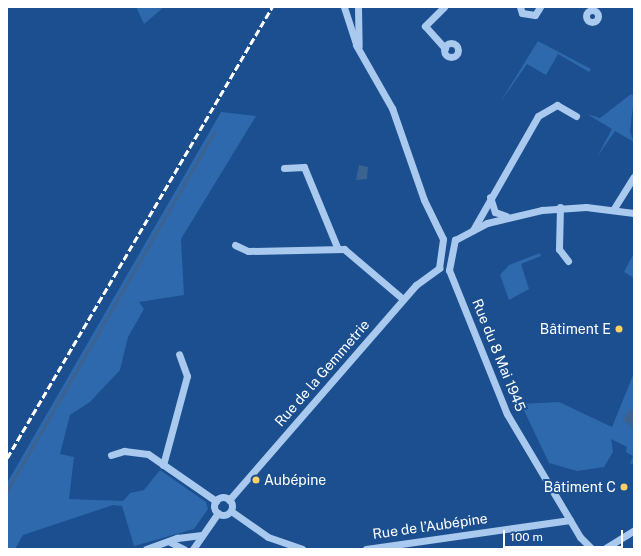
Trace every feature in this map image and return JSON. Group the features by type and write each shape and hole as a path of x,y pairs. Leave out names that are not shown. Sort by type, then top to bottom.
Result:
{"street":[{"path":"346,7 360,50 392,108 424,200 443,243 438,268 449,270 452,248 455,240 473,230 508,216 560,208 613,210 634,213"},
{"path":"358,7 360,50"},
{"path":"444,7 425,26 445,48"},
{"path":"520,7 522,13 535,15 540,7"},
{"path":"597,13 602,7"},
{"path":"473,230 490,197 538,116 557,105 576,116"},
{"path":"284,168 304,168 337,247"},
{"path":"613,210 634,177"},
{"path":"490,197 495,212 508,216"},
{"path":"560,208 559,249 568,261"},
{"path":"443,243 450,237 455,240"},
{"path":"443,243 452,248"},
{"path":"234,245 248,251 337,247 344,248 403,300"},
{"path":"440,260 450,262"},
{"name":"Rue de la Gemmetrie","path":"229,500 428,272 438,268"},
{"name":"Rue du 8 Mai 1945","path":"449,270 507,414 570,520 593,549"},
{"path":"163,465 187,376 179,354"},
{"path":"111,455 124,451 148,454 216,501 218,513 193,549"},
{"path":"216,501 224,497 229,500 231,511 268,537 302,549"},
{"path":"218,513 224,515 231,511"},
{"name":"Rue de l’Aubépine","path":"366,549 392,547 570,520"},
{"path":"593,549 603,549 634,530"},
{"path":"146,549 202,534"},
{"path":"170,542 184,549"}],"shaded area":[{"path":"136,7 164,7 144,24"},
{"path":"538,41 591,69 589,72 558,54 546,75 527,64 499,104"},
{"path":"631,94 634,96 630,132 634,142 615,131 597,157 612,129 587,114 600,118"},
{"path":"221,112 256,116 181,239 184,295 139,302 144,309 128,337 120,370 90,402 70,415 60,454 74,457 69,499 123,501 130,493 144,490 160,470 206,502 208,509 194,529 134,546 122,506 113,505 23,535 15,549 7,549 7,483"},
{"path":"359,165 368,167 367,179 356,180"},
{"path":"540,253 541,256 521,264 529,289 509,300 500,275 509,265"},
{"path":"634,253 633,274 634,278 624,272"},
{"path":"634,373 634,463 630,464 633,456 626,452 627,447 611,439 613,452 604,467 577,471 549,463 521,404 559,402 612,427"},
{"path":"629,410 634,410 634,429 623,420"}],"waterway":[{"path":"7,491 214,132"}],"railway":[{"path":"7,458 272,7"}],"place":[{"name":"Bâtiment E","path":"619,329"},
{"name":"Aubépine","path":"256,480"},
{"name":"Bâtiment C","path":"624,487"}]}
